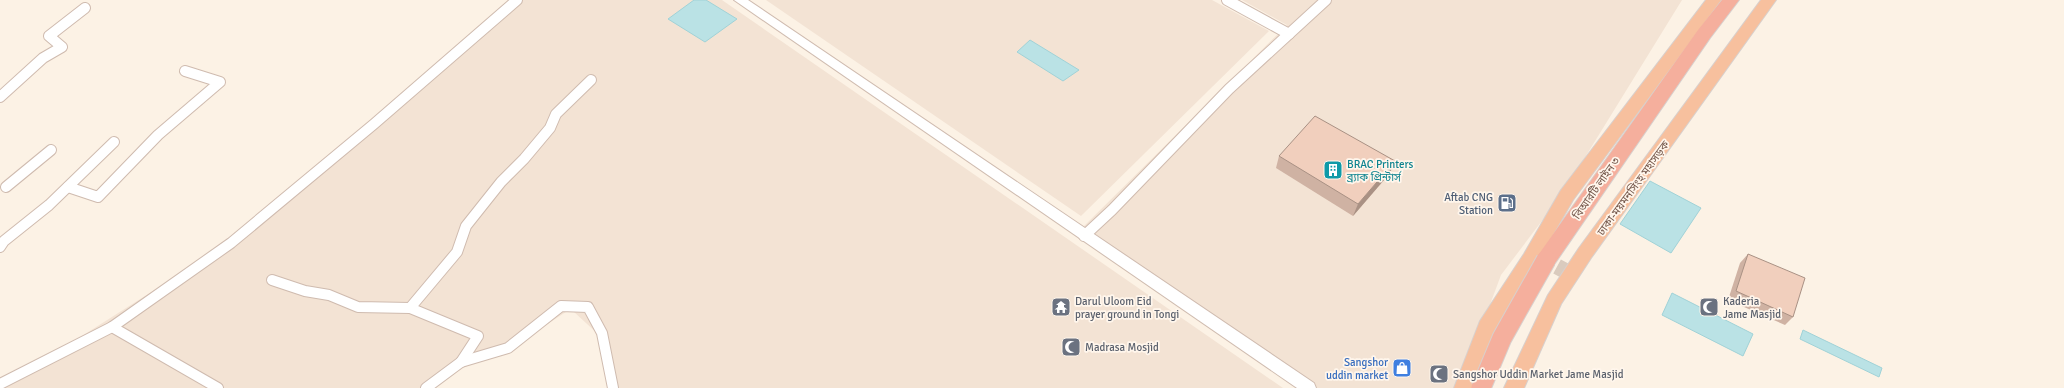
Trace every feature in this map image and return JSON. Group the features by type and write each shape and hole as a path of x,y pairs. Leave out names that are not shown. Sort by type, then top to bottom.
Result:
{"highway":[{"path":"1464,388 1487,327 1530,259 1567,195 1714,0"},
{"name":"বিআরটি লাইন ৩","path":"1481,388 1490,361 1519,305 1546,260 1704,34 1731,0"},
{"name":"ঢাকা-ময়মনসিংহ মহাসড়ক","path":"1514,388 1554,300 1585,252 1769,0"}],"street":[{"path":"0,384 112,326 231,243 374,124 517,0"},
{"path":"740,0 1309,388"},
{"path":"1227,0 1289,34"},
{"path":"1084,236 1112,210 1229,89 1326,0"},
{"path":"0,97 48,53 62,47 49,36 85,8"},
{"path":"68,188 98,197 158,135 220,82 185,71"},
{"path":"410,308 457,252 466,226 501,182 524,159 550,128 556,114 590,80"},
{"path":"0,247 4,241 68,188 114,142"},
{"path":"2,187 51,150"},
{"path":"272,280 305,291 329,295 358,307 410,308 478,336 461,362"},
{"path":"426,388 461,362 508,348 561,306 588,307 602,333 612,388"},
{"path":"112,326 218,388"}],"shaded area":[{"path":"523,0 722,0 1283,388 609,388 599,335 574,312 569,310 509,349 458,370 433,388 0,388 208,256"},
{"path":"766,0 1212,0 1269,31 1081,216"},
{"path":"1242,0 1682,0 1563,193 1501,275 1459,388 1316,388 1080,230 1287,25"}],"water":[{"path":"694,0 706,0 737,19 705,42 668,19"},
{"path":"1030,40 1079,70 1063,81 1017,52"},
{"path":"1650,181 1701,208 1671,253 1620,224"},
{"path":"1672,293 1753,334 1743,356 1662,315"},
{"path":"1803,330 1882,368 1879,377 1800,339"}],"building":[{"name":"BRAC Printers ব্র্যাক প্রিন্টার্স","path":"1315,116 1395,161 1358,204 1279,156"},
{"path":"1748,254 1805,278 1793,317 1736,291"}],"tunnel":[{"path":"1536,255 1571,274"}],"place":[{"name":"BRAC Printers ব্র্যাক প্রিন্টার্স","path":"1333,170"},
{"name":"Aftab CNG Station","path":"1507,203"},
{"name":"Darul Uloom Eid prayer ground in Tongi","path":"1061,307"},
{"name":"Kaderia Jame Masjid","path":"1709,307"},
{"name":"Madrasa Mosjid","path":"1071,347"},
{"name":"Sangshor uddin market","path":"1402,368"},
{"name":"Sangshor Uddin Market Jame Masjid","path":"1439,374"}]}
